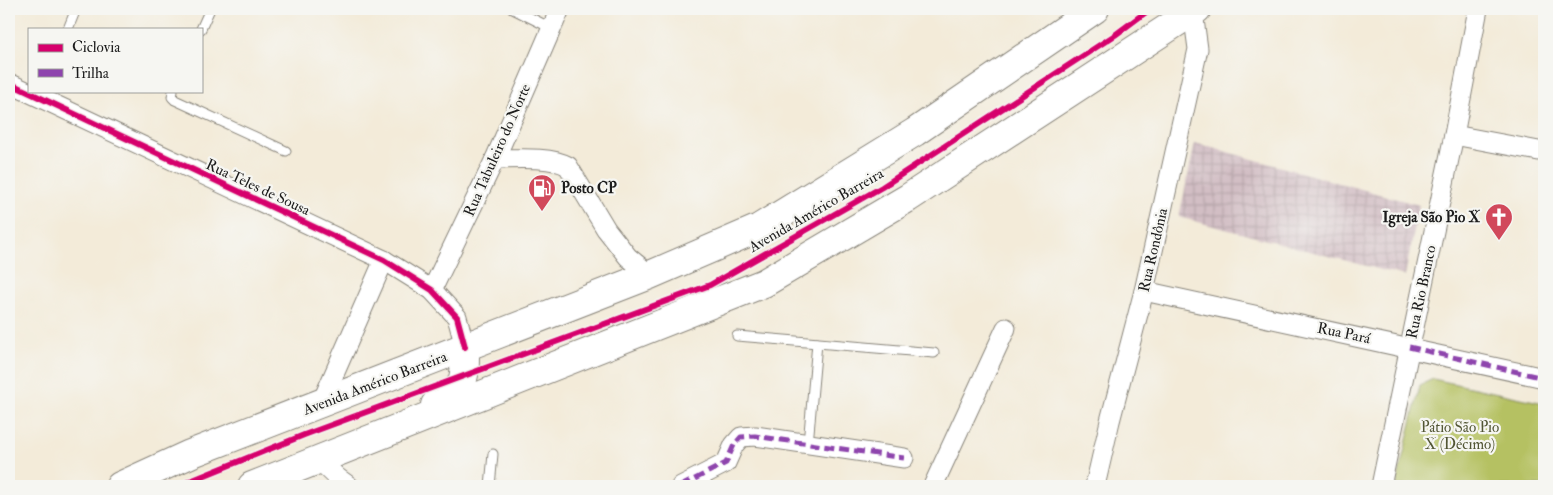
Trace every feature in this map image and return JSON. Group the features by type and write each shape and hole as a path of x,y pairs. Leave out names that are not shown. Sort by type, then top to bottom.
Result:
{"main road":[{"name":"Avenida Américo Barreira","path":"120,486 190,454 650,275 758,228 915,132 1096,9"},
{"path":"252,486 284,479 319,460 764,283 908,198 1195,10"},
{"path":"410,423 457,391 464,375 464,347"}],"street":[{"name":"Rua Tabuleiro do Norte","path":"432,290 495,159 560,9"},
{"name":"Rua Rio Branco","path":"1381,486 1454,135 1478,9"},
{"name":"Rua Rondônia","path":"1095,486 1144,291 1198,49 1195,10"},
{"name":"Rua Teles de Sousa","path":"9,84 28,90"},
{"name":"Rua Teles de Sousa","path":"39,94 384,260 432,290 457,317 464,347"},
{"path":"1454,135 1544,152"},
{"path":"495,159 552,161 568,166 606,229 628,257 650,275"},
{"path":"321,404 384,260"},
{"name":"Rua Pará","path":"1144,291 1544,378"},
{"path":"933,486 1006,328"},
{"path":"681,486 726,463 734,445 741,437 756,436 904,458"},
{"path":"319,460 349,486"}],"lane":[{"path":"68,28 76,9"},
{"path":"201,28 210,9"},
{"path":"514,9 551,28"},
{"path":"173,92 172,97 175,100 286,151"},
{"path":"737,336 934,353"},
{"path":"808,444 817,343"},
{"path":"490,486 493,454"}],"shaded area":[{"path":"1195,143 1419,205 1405,276 1179,217"}],"green space":[{"name":"Pátio São Pio X (Décimo)","path":"1433,379 1544,403 1544,486 1396,486 1420,385"}],"marked path":[{"path":"1409,347 1544,378"},
{"path":"681,486 726,463 734,445 741,437 755,436 904,458"}],"cycle path":[{"path":"178,486 304,435 710,285 882,187 1115,35 1150,9"},
{"path":"9,83 28,92"},
{"path":"28,92 384,260 432,290 457,317 465,347"}],"place":[{"name":"Posto CP","path":"542,212"},
{"name":"Igreja São Pio X","path":"1499,241"}]}
